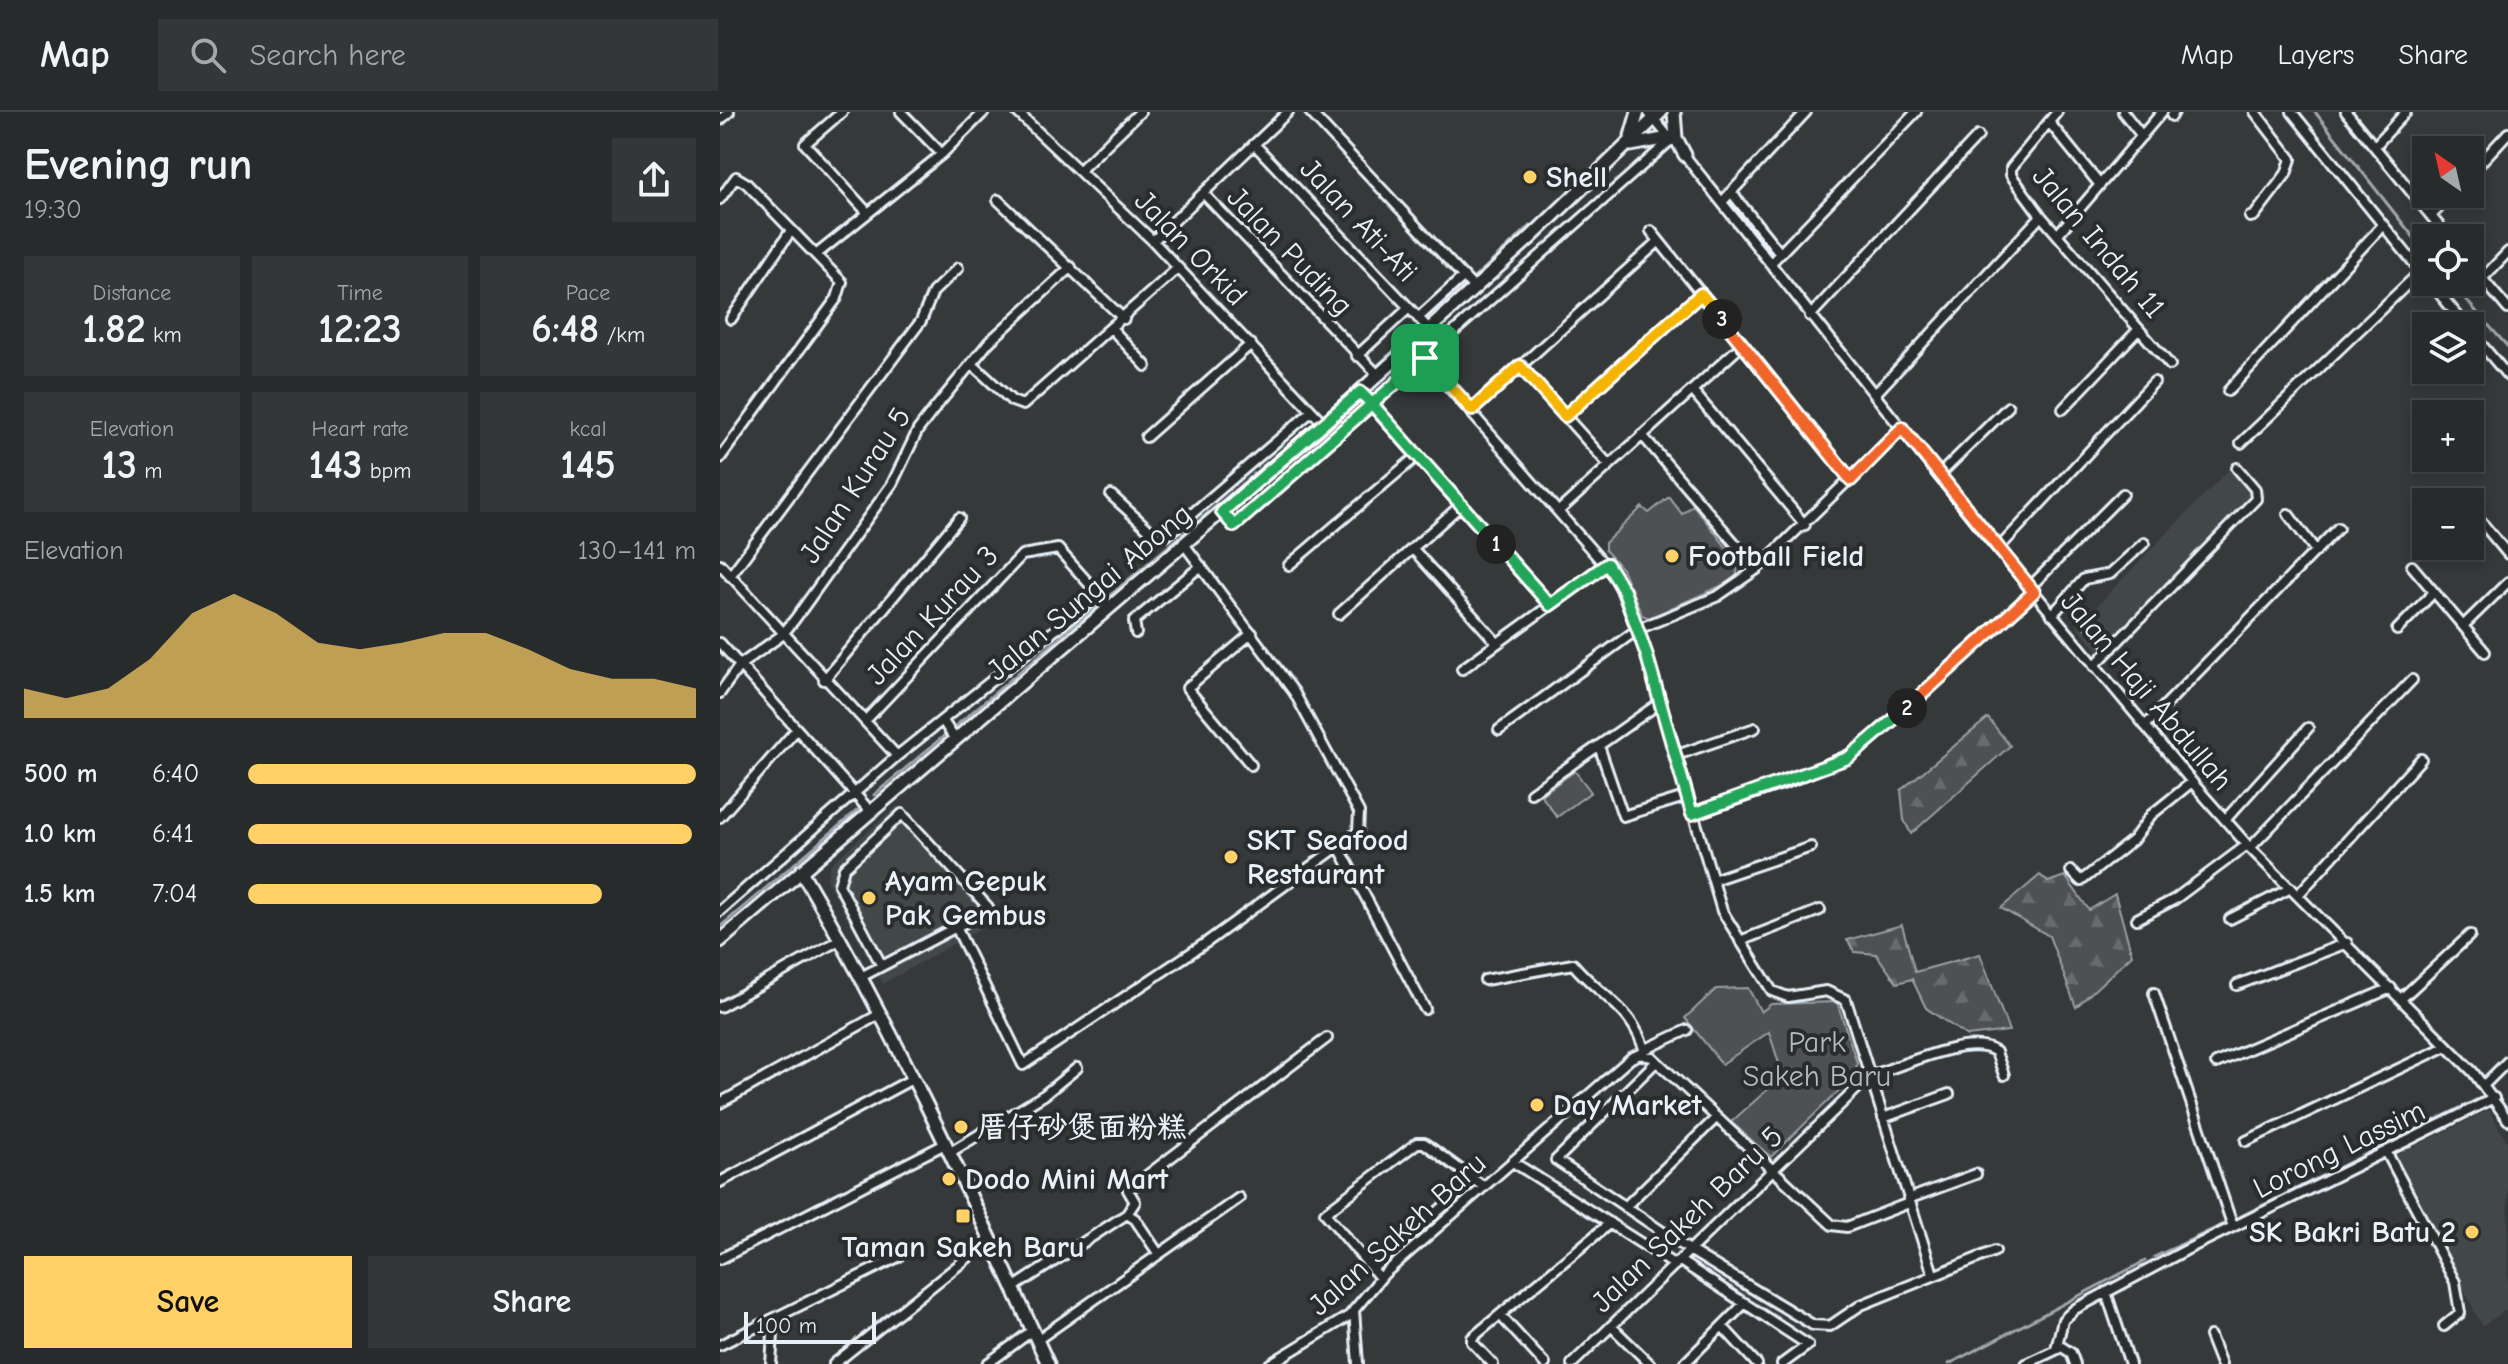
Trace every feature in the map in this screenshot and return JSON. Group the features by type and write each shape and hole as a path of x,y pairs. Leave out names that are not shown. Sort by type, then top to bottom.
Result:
{"street":[{"path":"720,120 729,112"},
{"path":"842,112 805,144 868,213"},
{"path":"901,112 942,154"},
{"path":"817,254 942,154 984,112"},
{"name":"Jalan Orkid","path":"1017,112 1153,241 1324,424"},
{"path":"1079,171 1140,112"},
{"path":"1153,241 1288,112"},
{"path":"1310,112 1474,288"},
{"path":"1624,148 1635,131 1638,112"},
{"path":"1674,112 1676,138 1685,155"},
{"path":"1723,201 1806,112"},
{"path":"1771,263 1916,112"},
{"name":"Jalan Indah 11","path":"2057,112 2010,171 2041,216 2170,365"},
{"path":"2123,112 2142,136"},
{"path":"2058,234 2162,112"},
{"path":"2250,217 2254,216 2286,174 2291,159 2255,112"},
{"path":"2292,112 2412,261"},
{"path":"2346,112 2439,224"},
{"path":"2375,146 2406,112"},
{"name":"Jalan Sungai Abong","path":"720,941 870,811 949,729 1066,632 1109,606 1324,424 1624,148 1655,114"},
{"name":"Jalan Haji Abdullah","path":"1655,114 1670,139 1723,201 1810,316 2192,782 2249,846 2484,1085 2508,1120"},
{"path":"2049,122 2100,185"},
{"path":"2484,159 2508,133"},
{"path":"1810,316 1978,136"},
{"path":"1624,148 1670,139"},
{"path":"1222,512 1234,526 1670,139"},
{"name":"Jalan Ati-Ati","path":"1254,144 1429,329"},
{"path":"720,199 736,177 753,188 790,232 817,254 842,282 837,298 720,458"},
{"path":"1731,192 1780,253"},
{"name":"Jalan Puding","path":"1203,193 1378,375"},
{"path":"998,200 1124,319"},
{"path":"2432,215 2439,208"},
{"path":"1875,394 2041,216"},
{"path":"2228,391 2383,225"},
{"path":"1651,231 1851,480"},
{"path":"731,319 790,232"},
{"path":"1472,410 1658,242"},
{"path":"2484,277 2508,252"},
{"name":"Jalan Kurau 5","path":"720,693 740,665 782,635 892,484 918,430 989,342 1071,267"},
{"path":"730,576 921,321 933,292 958,268"},
{"path":"972,364 1016,404 1032,400 1178,268"},
{"path":"1418,318 1464,276"},
{"path":"2484,281 2508,309"},
{"path":"2241,443 2412,289"},
{"path":"1565,416 1701,294"},
{"path":"2441,296 2455,312"},
{"path":"1357,356 1409,308"},
{"path":"1112,329 1146,366"},
{"path":"2063,409 2139,329"},
{"path":"1146,437 1251,344"},
{"path":"1412,345 1607,564 1624,591 1661,702 1722,911 1772,991 1779,996 1826,991 1846,1000 1933,1274"},
{"path":"1560,510 1742,345"},
{"path":"2484,347 2508,376"},
{"path":"1520,366 1609,465"},
{"path":"1998,549 2154,382"},
{"path":"1692,390 1805,525"},
{"path":"1360,392 1550,605"},
{"path":"1939,475 2008,407"},
{"path":"1111,495 1157,537 1166,536 1312,411"},
{"path":"1499,730 1638,629 1718,596 1757,569 1902,428"},
{"path":"1642,435 1757,569"},
{"path":"1289,565 1417,456"},
{"path":"2094,666 2256,499 2255,489 2237,468"},
{"path":"1692,814 1788,782 1858,751 2032,590 2123,494"},
{"path":"1339,614 1461,505"},
{"path":"2288,514 2316,551"},
{"path":"824,680 959,518"},
{"path":"2484,525 2508,554"},
{"path":"2145,726 2338,528"},
{"path":"2052,615 2084,579 2110,574 2144,543"},
{"path":"956,927 1023,1065 1207,942 1290,878 1358,832 1359,812 1304,708 1184,544"},
{"name":"Jalan Kurau 3","path":"865,721 1016,558 1058,549 1109,606"},
{"path":"1413,549 1497,643"},
{"path":"720,564 782,635 897,756"},
{"path":"1462,669 1607,564"},
{"path":"1136,633 1134,621 1201,566"},
{"path":"2412,566 2485,652"},
{"path":"2464,625 2508,582"},
{"path":"2397,630 2434,592"},
{"path":"1066,632 1099,595"},
{"path":"2088,621 2112,648"},
{"path":"1251,765 1187,688 1252,633"},
{"path":"720,643 870,811"},
{"path":"720,911 897,756 949,729 1031,661"},
{"path":"2137,919 2175,899 2249,846 2412,680"},
{"path":"1531,793 1661,702"},
{"path":"1677,755 1755,728"},
{"path":"2225,820 2308,728"},
{"path":"720,817 796,730"},
{"path":"1599,746 1623,816 1688,796"},
{"path":"2230,919 2294,892 2421,759"},
{"path":"2071,871 2081,881 2133,840 2151,815 2192,782"},
{"path":"861,977 882,966 956,927 988,907 902,814 844,868 839,885 882,966"},
{"path":"1339,847 1425,1009"},
{"path":"1713,880 1811,847"},
{"path":"801,871 841,939 914,1078 1048,1364"},
{"path":"1740,941 1820,910"},
{"path":"2401,999 2470,935"},
{"path":"720,1007 841,939"},
{"path":"2237,985 2347,943"},
{"path":"1485,980 1573,964 1595,989 1628,1014 1649,1056 1839,1228 1976,1174"},
{"path":"2216,1063 2391,988"},
{"path":"2154,993 2233,1227"},
{"path":"720,1103 880,1014"},
{"name":"Jalan Sakeh Baru","path":"1270,1364 1335,1326 1354,1310 1380,1278 1631,1058 1649,1056 1687,1030"},
{"path":"1013,1288 1127,1214 1135,1202 1128,1190 1327,1038"},
{"path":"1870,1076 1932,1055 1977,1046 1996,1052 2004,1075"},
{"path":"2246,1141 2447,1046"},
{"path":"1649,1056 1556,1158 1691,1251 1820,1327 1830,1326 1861,1305 1995,1251"},
{"path":"2484,1085 2508,1061"},
{"path":"720,1259 947,1149 1044,1095 1077,1068"},
{"name":"Jalan Sakeh Baru 5","path":"1572,1364 1870,1076"},
{"path":"720,1182 914,1078"},
{"path":"1883,1118 1949,1094"},
{"name":"Lorong Lassim","path":"2056,1349 2063,1320 2075,1309 2494,1098"},
{"path":"1625,1207 1716,1118"},
{"path":"1380,1278 1325,1216 1337,1203 1417,1143 1424,1143 1484,1187"},
{"path":"2387,1153 2455,1282 2460,1313 2444,1326"},
{"name":"Jalan Sakeh Baru","path":"1513,1162 1745,1303 1808,1347 1782,1364"},
{"path":"1372,1269 1474,1180"},
{"path":"987,1364 1239,1198"},
{"path":"1127,1214 1158,1253"},
{"path":"1493,1364 1471,1340 1610,1223"},
{"path":"834,1364 990,1240"},
{"path":"720,1345 898,1257"},
{"path":"2106,1292 2130,1364"},
{"path":"1684,1364 1745,1303"},
{"path":"1354,1310 1358,1364"},
{"path":"1500,1315 1545,1364"},
{"path":"771,1364 774,1319"},
{"path":"1611,1326 1650,1364"},
{"path":"1722,1326 1757,1364"},
{"path":"2210,1336 2221,1364"},
{"path":"2026,1364 2056,1349 2068,1348 2075,1364"}],"shaded area":[{"path":"2237,461 2266,495 2108,663 2077,626"},
{"path":"897,806 993,902 1002,916 883,984 827,881 830,864"},
{"name":"SK Bakri Batu 2","path":"2489,1110 2508,1143 2508,1309 2482,1326 2397,1155"}],"green space":[{"name":"Football Field","path":"1669,497 1682,514 1693,505 1738,562 1737,574 1732,581 1649,618 1642,615 1622,569 1605,550 1605,543 1642,507 1649,513"},
{"path":"1988,718 2010,746 1911,834 1904,820 1901,790"},
{"path":"1575,771 1591,792 1557,817 1541,795"},
{"path":"2040,875 2048,882 2065,876 2089,910 2115,894 2132,955 2076,1007 2049,936 2001,908"},
{"path":"1902,925 1915,972 1980,954 2009,1031 1967,1036 1926,1008 1912,979 1897,983 1876,954 1855,952 1847,940"},
{"name":"Park Sakeh Baru","path":"1748,988 1761,1012 1771,1004 1837,1002 1857,1063 1855,1075 1771,1157 1731,1122 1783,1076 1769,1032 1722,1064 1685,1018 1716,989"}],"waterway":[{"path":"2315,112 2412,235"},
{"path":"1626,132 1628,125"},
{"path":"1475,277 1531,225"},
{"path":"1427,320 1464,287"},
{"path":"2462,296 2508,347"},
{"path":"1377,366 1418,329"},
{"path":"1322,416 1368,375"},
{"path":"1107,598 1312,425"},
{"path":"874,795 1101,603"},
{"path":"720,927 859,809"},
{"path":"2237,1218 2480,1098"},
{"path":"2154,1257 2226,1223"},
{"path":"1949,1364 2145,1261"}],"place":[{"name":"Shell","path":"1530,177"},
{"name":"Football Field","path":"1672,556"},
{"name":"SKT Seafood Restaurant","path":"1231,857"},
{"name":"Ayam Gepuk Pak Gembus","path":"869,898"},
{"name":"Day Market","path":"1537,1105"},
{"name":"厝仔砂煲面粉糕","path":"961,1127"},
{"name":"Dodo Mini Mart","path":"949,1179"},
{"name":"Taman Sakeh Baru","path":"963,1216"},
{"name":"SK Bakri Batu 2","path":"2472,1232"}],"route":[{"path":"1425,358 1372,404 1360,392 1222,512 1234,526 1372,404 1550,605 1607,564 1624,591 1646,653 1692,814 1848,758 1878,735 2034,592 1902,428 1851,480 1701,294 1565,416 1520,366 1472,410 1425,358"}]}
